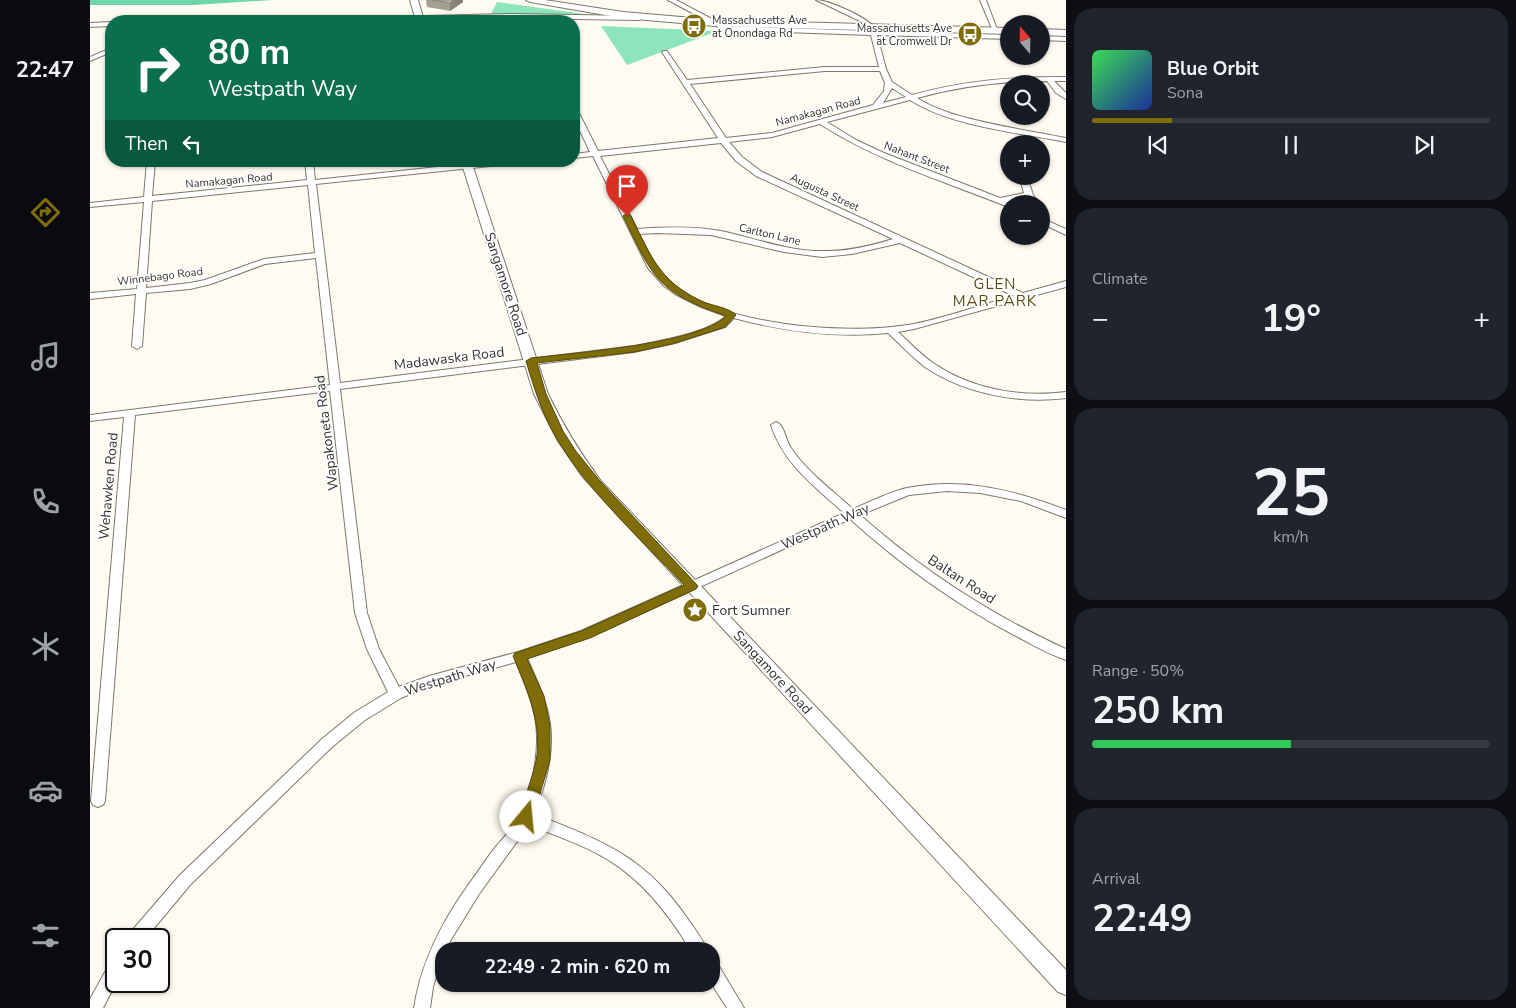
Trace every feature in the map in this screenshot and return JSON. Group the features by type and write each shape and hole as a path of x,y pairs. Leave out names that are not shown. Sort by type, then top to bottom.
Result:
{"street":[{"path":"414,0 418,15"},
{"path":"530,0 623,15 716,23 1000,37"},
{"path":"671,0 716,23"},
{"path":"818,0 862,20 873,30 883,69 889,83 888,91 875,108"},
{"path":"983,0 996,31"},
{"path":"580,17 666,19"},
{"path":"90,25 105,24"},
{"path":"873,30 1000,31"},
{"path":"1050,32 1066,33"},
{"path":"1050,38 1066,39"},
{"name":"Augusta Street","path":"665,52 724,141 739,159 759,174 1022,296"},
{"path":"90,59 105,53"},
{"path":"684,82 826,69 883,69"},
{"name":"Namakagan Road","path":"1050,79 1066,79"},
{"path":"1050,80 1059,92 1066,97"},
{"name":"Namakagan Road","path":"580,155 772,135 912,98 977,83 1000,82"},
{"path":"889,83 925,106 954,116 1066,140"},
{"path":"580,122 651,266 665,282 678,292 698,303 732,315 777,326 813,332 854,334 891,331 1066,284"},
{"name":"Nahant Street","path":"821,122 853,142 881,155 1000,200"},
{"path":"137,346 151,167"},
{"name":"Wapakoneta Road","path":"310,167 361,613 373,649 396,694"},
{"name":"Namakagan Road","path":"90,205 312,184 444,167"},
{"name":"Sangamore Road","path":"468,167 541,394 558,431 571,452 596,484 1066,985"},
{"path":"1027,185 1030,195"},
{"path":"1050,221 1054,226"},
{"path":"1050,224 1066,232"},
{"name":"Carlton Lane","path":"635,232 672,229 702,231 790,251 820,254 854,252 900,240"},
{"name":"Winnebago Road","path":"90,296 190,286 208,282 264,262 320,255"},
{"name":"Madawaska Road","path":"90,418 634,349 672,342 722,325 732,315"},
{"path":"891,331 929,365 956,379 1005,394 1034,397 1066,394"},
{"name":"Wehawken Road","path":"98,801 130,413"},
{"name":"Baltan Road","path":"776,425 778,434 796,464 896,552 943,586 998,620 1066,656"},
{"name":"Westpath Way","path":"144,928 185,880 327,743 360,716 396,694 429,681 520,656 585,634 851,514 907,492 947,488 980,489 1023,498 1066,514"},
{"path":"422,1008 423,997 439,945 462,905 526,817 543,760 543,726 537,696 520,656"},
{"path":"526,817 596,846 627,864 653,887 679,917 694,942"},
{"path":"720,982 736,1008"},
{"path":"94,1008 105,988"}],"green space":[{"path":"90,0 272,0 193,5 90,5"},
{"path":"497,2 598,16 580,15 491,14"},
{"path":"601,26 718,31 627,65"}],"building":[{"path":"432,0 454,0 450,3"}],"place":[{"name":"Massachusetts Ave at Onondaga Rd","path":"694,26"},
{"name":"Massachusetts Ave at Cromwell Dr","path":"970,34"},
{"name":"Fort Sumner","path":"695,610"}],"district":[{"name":"GLEN MAR PARK","path":"995,292"}],"route":[{"path":"526,817 543,760 543,726 537,696 520,656 585,634 692,586 596,484 571,452 558,431 541,394 531,361 634,349 672,342 722,325 732,315 698,303 665,282 651,266 627,216"}]}
